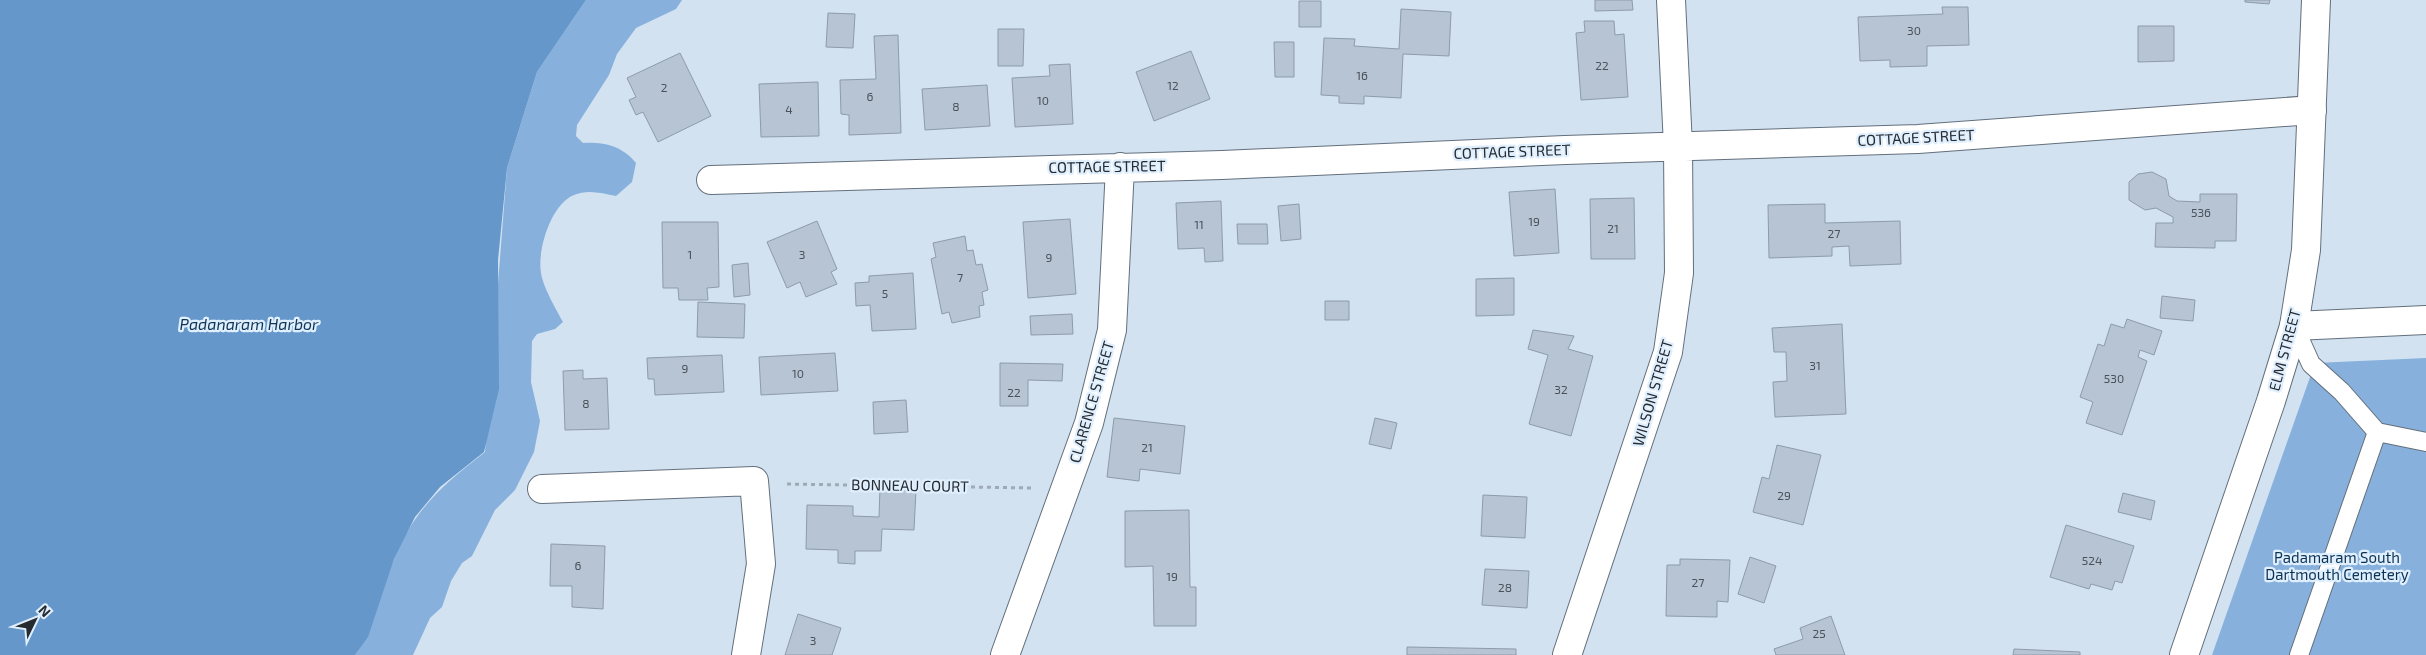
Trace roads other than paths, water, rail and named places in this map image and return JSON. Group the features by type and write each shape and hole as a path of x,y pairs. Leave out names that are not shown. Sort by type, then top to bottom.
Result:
{"street":[{"name":"WILSON STREET","path":"1567,655 1668,352 1679,273 1678,146 1671,0"},
{"name":"ELM STREET","path":"2184,655 2271,401 2294,326 2306,250 2316,0"},
{"name":"COTTAGE STREET","path":"711,180 1918,139 2312,110"},
{"name":"CLARENCE STREET","path":"1005,655 1089,423 1112,330 1120,167"},
{"path":"2294,326 2426,320"},
{"path":"542,489 754,481 761,564 746,655"}],"lane":[{"path":"2294,326 2311,364 2342,392 2377,432 2426,442"},
{"path":"2299,655 2377,432"}],"water":[{"name":"Padanaram Harbor","path":"0,0 586,0 537,72 507,168 498,260 499,389 484,452 440,487 415,517 394,559 368,637 355,655 0,655"}],"park label":[{"name":"Padamaram South Dartmouth Cemetery","path":"2337,566"}]}
